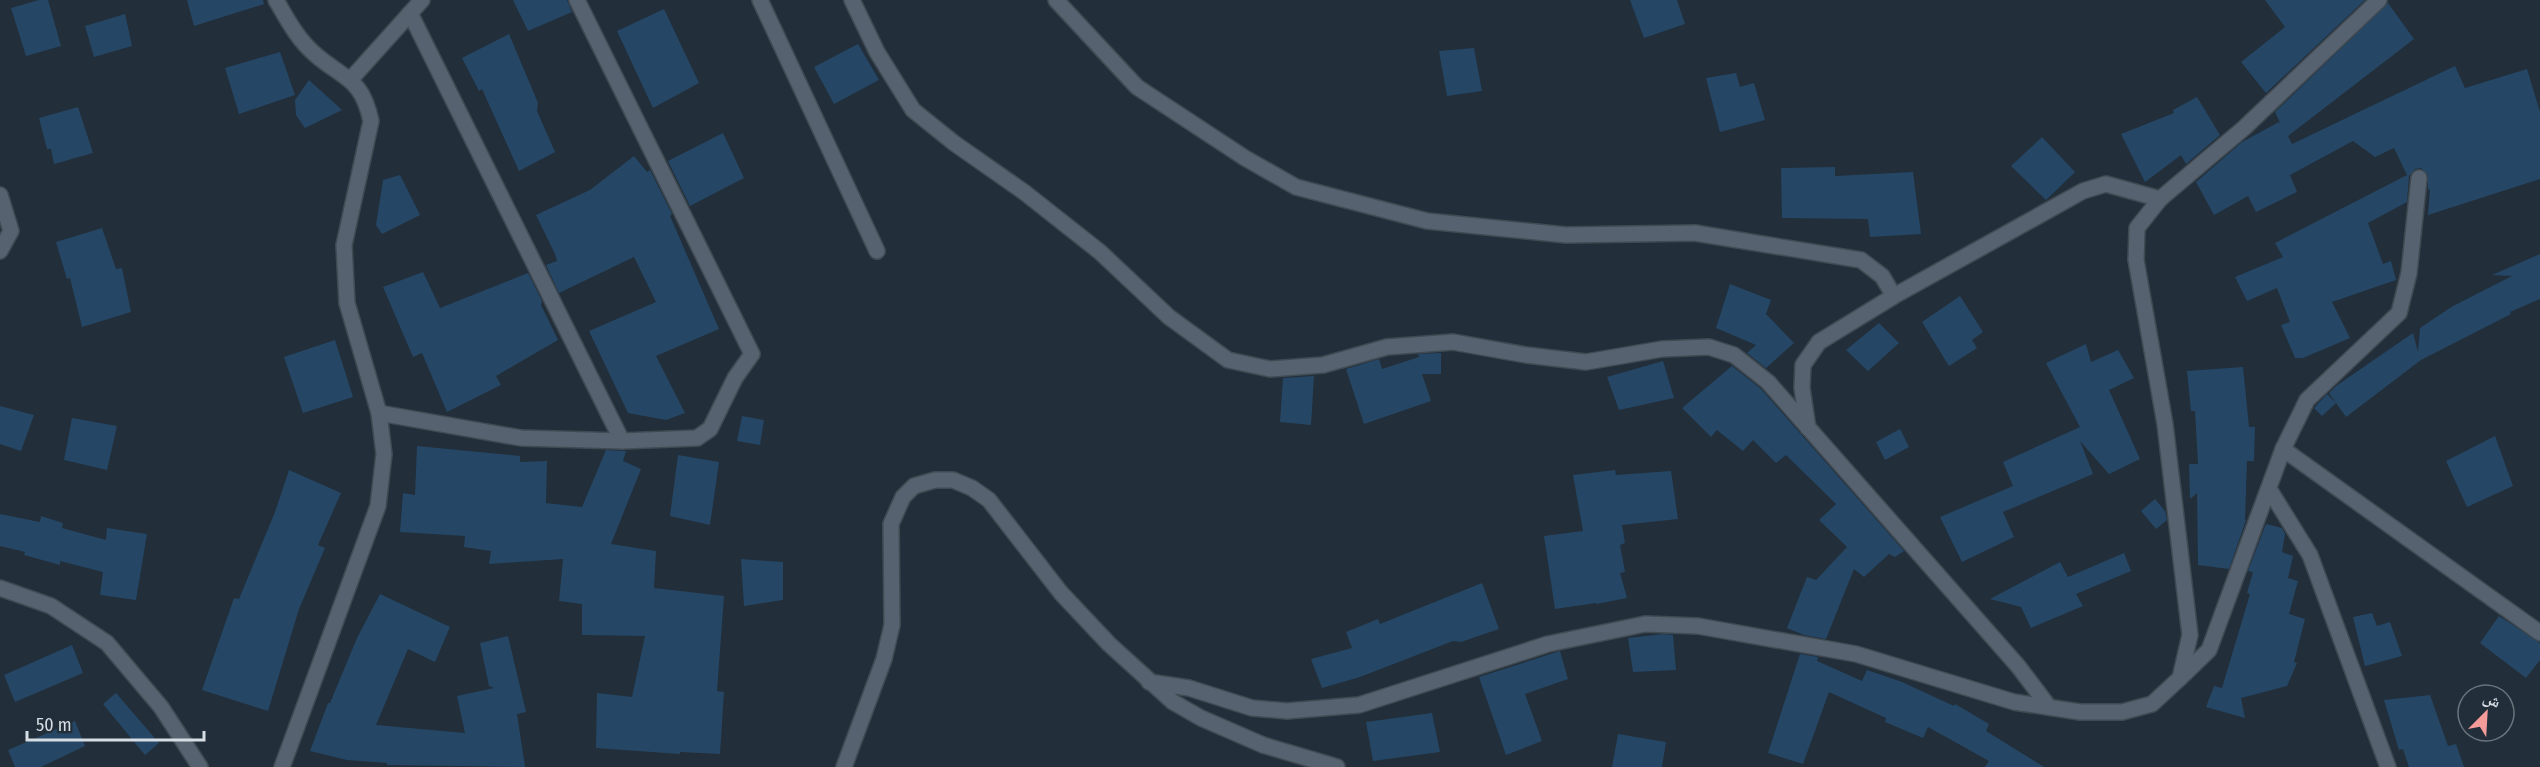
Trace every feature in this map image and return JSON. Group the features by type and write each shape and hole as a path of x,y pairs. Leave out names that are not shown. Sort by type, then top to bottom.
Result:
{"street":[{"path":"276,0 295,33 317,56 351,79 366,100 371,121 344,245 347,303 379,413 384,454 378,506 282,767"},
{"path":"351,79 423,0"},
{"path":"379,413 521,438 622,441 697,438 710,429 735,378 752,354 578,0"},
{"path":"760,0 878,251"},
{"path":"852,0 877,52 913,110 954,143 1024,192 1100,252 1168,317 1228,360 1270,369 1323,365 1387,347 1453,342 1526,356 1586,362 1662,349 1709,347 1734,355 1768,382 2018,666 2049,707"},
{"path":"1056,0 1137,87 1245,158 1296,187 1427,221 1566,236 1695,233 1862,260 1882,276 1894,296"},
{"path":"2180,678 2190,635 2165,424 2136,260 2137,228 2160,199 2244,128 2379,0"},
{"path":"410,13 622,441"},
{"path":"1149,682 1190,688 1252,708 1287,711 1359,705 1548,644 1645,624 1698,626 1856,654 2014,702 2080,712 2122,712 2152,704 2209,650 2283,449 2307,400 2399,313 2409,273 2419,178"},
{"path":"1808,428 1802,388 1803,364 1819,342 1894,296 2083,191 2106,184 2160,199"},
{"path":"0,195 11,231 0,251"},
{"path":"2283,449 2540,633"},
{"path":"844,767 884,659 891,625 891,524 903,497 914,486 935,480 953,480 972,488 988,500 1061,593 1149,682 1173,702 1201,718 1263,745 1337,767"},
{"path":"2269,489 2310,555 2388,767"},
{"path":"0,588 51,606 107,643 161,707 200,767"}],"building":[{"path":"39,0 48,0 61,46 26,56 11,8"},
{"path":"187,0 263,0 264,4 194,26"},
{"path":"513,0 567,0 572,12 528,31"},
{"path":"1630,0 1677,0 1685,24 1644,38"},
{"path":"2265,0 2365,0 2266,93 2241,62 2285,27"},
{"path":"2388,3 2414,39 2288,136 2292,144 2455,66 2465,88 2527,69 2540,112 2540,179 2428,215 2430,189 2428,190 2428,175 2421,168 2415,169 2409,176 2407,202 2368,223 2383,264 2391,261 2396,280 2332,302 2350,338 2303,358 2295,358 2281,325 2290,322 2277,288 2247,301 2235,277 2283,257 2275,243 2407,175 2394,148 2375,157 2353,141 2290,175 2297,192 2256,212 2248,196 2214,215 2196,182 2242,142 2279,122 2281,125 2275,112"},
{"path":"664,9 699,83 653,108 617,31"},
{"path":"125,14 132,46 94,57 85,26"},
{"path":"509,34 538,103 537,111 555,152 519,171 482,89 479,91 462,58"},
{"path":"858,44 879,80 834,104 814,67"},
{"path":"1474,48 1482,91 1447,96 1439,51"},
{"path":"280,52 295,95 239,114 225,68"},
{"path":"1736,73 1740,87 1754,83 1765,120 1720,132 1706,78"},
{"path":"309,80 342,110 305,128 296,115 295,100"},
{"path":"2197,97 2220,135 2186,164 2181,155 2145,182 2121,134 2174,113 2173,110"},
{"path":"78,107 93,153 54,164 51,149 47,149 39,118"},
{"path":"723,133 744,178 690,206 668,161"},
{"path":"2042,137 2075,172 2046,200 2011,166"},
{"path":"634,156 647,172 650,170 672,214 670,216 719,329 656,356 685,413 666,420 628,413 589,331 656,302 634,257 559,293 546,265 557,261 555,254 536,215 590,190"},
{"path":"1835,167 1835,176 1913,172 1921,234 1870,237 1868,219 1782,218 1781,168"},
{"path":"400,175 420,215 382,234 376,225 383,180"},
{"path":"102,228 116,269 122,268 131,312 82,327 70,278 67,279 56,242"},
{"path":"2540,254 2540,299 2510,312 2511,314 2421,360 2346,417 2329,393 2336,386 2413,333 2418,352 2420,328 2453,306 2512,276 2492,275"},
{"path":"423,272 440,308 528,273 558,340 496,376 501,385 447,412 422,353 413,357 383,287"},
{"path":"1730,284 1771,300 1766,314 1794,343 1766,368 1747,353 1756,345 1716,328"},
{"path":"1960,296 1983,332 1972,340 1977,348 1949,366 1922,322"},
{"path":"1879,323 1899,343 1868,371 1846,350"},
{"path":"335,340 353,397 303,413 284,357"},
{"path":"2086,344 2091,362 2118,350 2134,378 2109,390 2140,459 2109,474 2080,441 2093,474 2003,512 2014,537 1962,562 1940,517 2013,486 2003,462 2080,427 2046,363"},
{"path":"1441,353 1441,374 1422,374 1431,401 1364,424 1346,369 1379,359 1382,369 1419,357 1418,354"},
{"path":"1663,361 1674,398 1619,410 1607,377"},
{"path":"1732,366 1761,389 1904,551 1895,557 1889,554 1864,577 1854,569 1826,639 1804,635 1787,628 1807,577 1816,580 1847,547 1819,520 1836,504 1786,455 1776,463 1753,440 1743,451 1717,430 1711,437 1682,408"},
{"path":"2243,367 2249,427 2255,427 2254,461 2247,461 2246,520 2229,569 2198,565 2197,493 2190,499 2189,464 2198,464 2195,411 2191,411 2187,371"},
{"path":"1314,376 1311,425 1280,422 1283,378"},
{"path":"2327,394 2336,403 2322,416 2314,408"},
{"path":"0,406 34,415 21,451 0,444"},
{"path":"742,416 764,420 760,445 737,441"},
{"path":"72,418 117,426 107,470 64,460"},
{"path":"1900,429 1909,447 1885,460 1876,442"},
{"path":"2495,436 2513,486 2467,507 2446,461"},
{"path":"417,446 520,456 520,462 547,461 546,503 582,507 606,450 626,451 623,461 641,469 611,544 656,551 654,588 724,596 717,691 724,692 720,754 680,752 680,754 596,748 597,693 632,697 645,636 582,635 582,604 559,601 563,559 489,564 491,551 464,547 465,536 400,532 403,493 415,495"},
{"path":"678,455 719,462 710,525 670,516"},
{"path":"289,470 341,493 318,545 325,548 299,609 268,711 202,690 234,598 239,599 275,512"},
{"path":"1615,470 1616,475 1671,471 1678,519 1622,525 1625,543 1620,545 1625,572 1620,573 1627,598 1555,609 1544,536 1583,531 1573,475"},
{"path":"2155,499 2165,511 2167,520 2156,529 2141,511"},
{"path":"0,514 40,522 41,516 63,523 62,528 106,540 107,528 147,534 136,600 100,595 103,572 60,561 60,565 24,555 25,552 0,546"},
{"path":"2266,524 2282,528 2285,534 2282,552 2293,556 2288,578 2298,581 2289,614 2305,619 2294,662 2297,663 2287,686 2241,698 2245,718 2206,707 2214,686 2222,688 2250,594 2247,593 2253,572 2248,571"},
{"path":"2124,553 2131,571 2076,594 2083,606 2031,628 2021,607 1990,599 2060,562 2068,577"},
{"path":"741,559 783,562 783,600 744,606"},
{"path":"1482,583 1499,629 1461,642 1453,641 1360,677 1322,688 1311,659 1352,648 1346,632 1378,619 1380,624"},
{"path":"380,594 450,627 435,662 408,649 376,725 465,733 457,696 494,688 489,686 480,643 508,636 526,712 517,714 525,767 387,765 387,763 347,760 310,751 328,703 330,703 357,638"},
{"path":"2372,613 2377,626 2390,622 2402,656 2365,666 2353,617"},
{"path":"2499,616 2540,643 2540,660 2526,678 2480,643"},
{"path":"1673,635 1676,670 1633,672 1628,638"},
{"path":"72,645 83,673 15,702 4,675"},
{"path":"1560,651 1568,679 1525,694 1542,741 1506,755 1479,677"},
{"path":"1800,654 1818,657 1817,661 1862,681 1867,670 1902,682 1954,706 1955,704 1989,724 1986,731 2044,767 1985,767 1989,761 1928,727 1923,738 1885,722 1886,718 1829,692 1803,764 1768,753"},
{"path":"116,693 159,743 145,755 103,704"},
{"path":"2430,695 2448,746 2456,744 2464,767 2409,767 2403,749 2399,750 2384,700"},
{"path":"1432,713 1440,752 1373,761 1366,722"},
{"path":"75,721 85,746 41,767 15,767 8,750"},
{"path":"1618,734 1666,742 1662,767 1612,767"}]}
